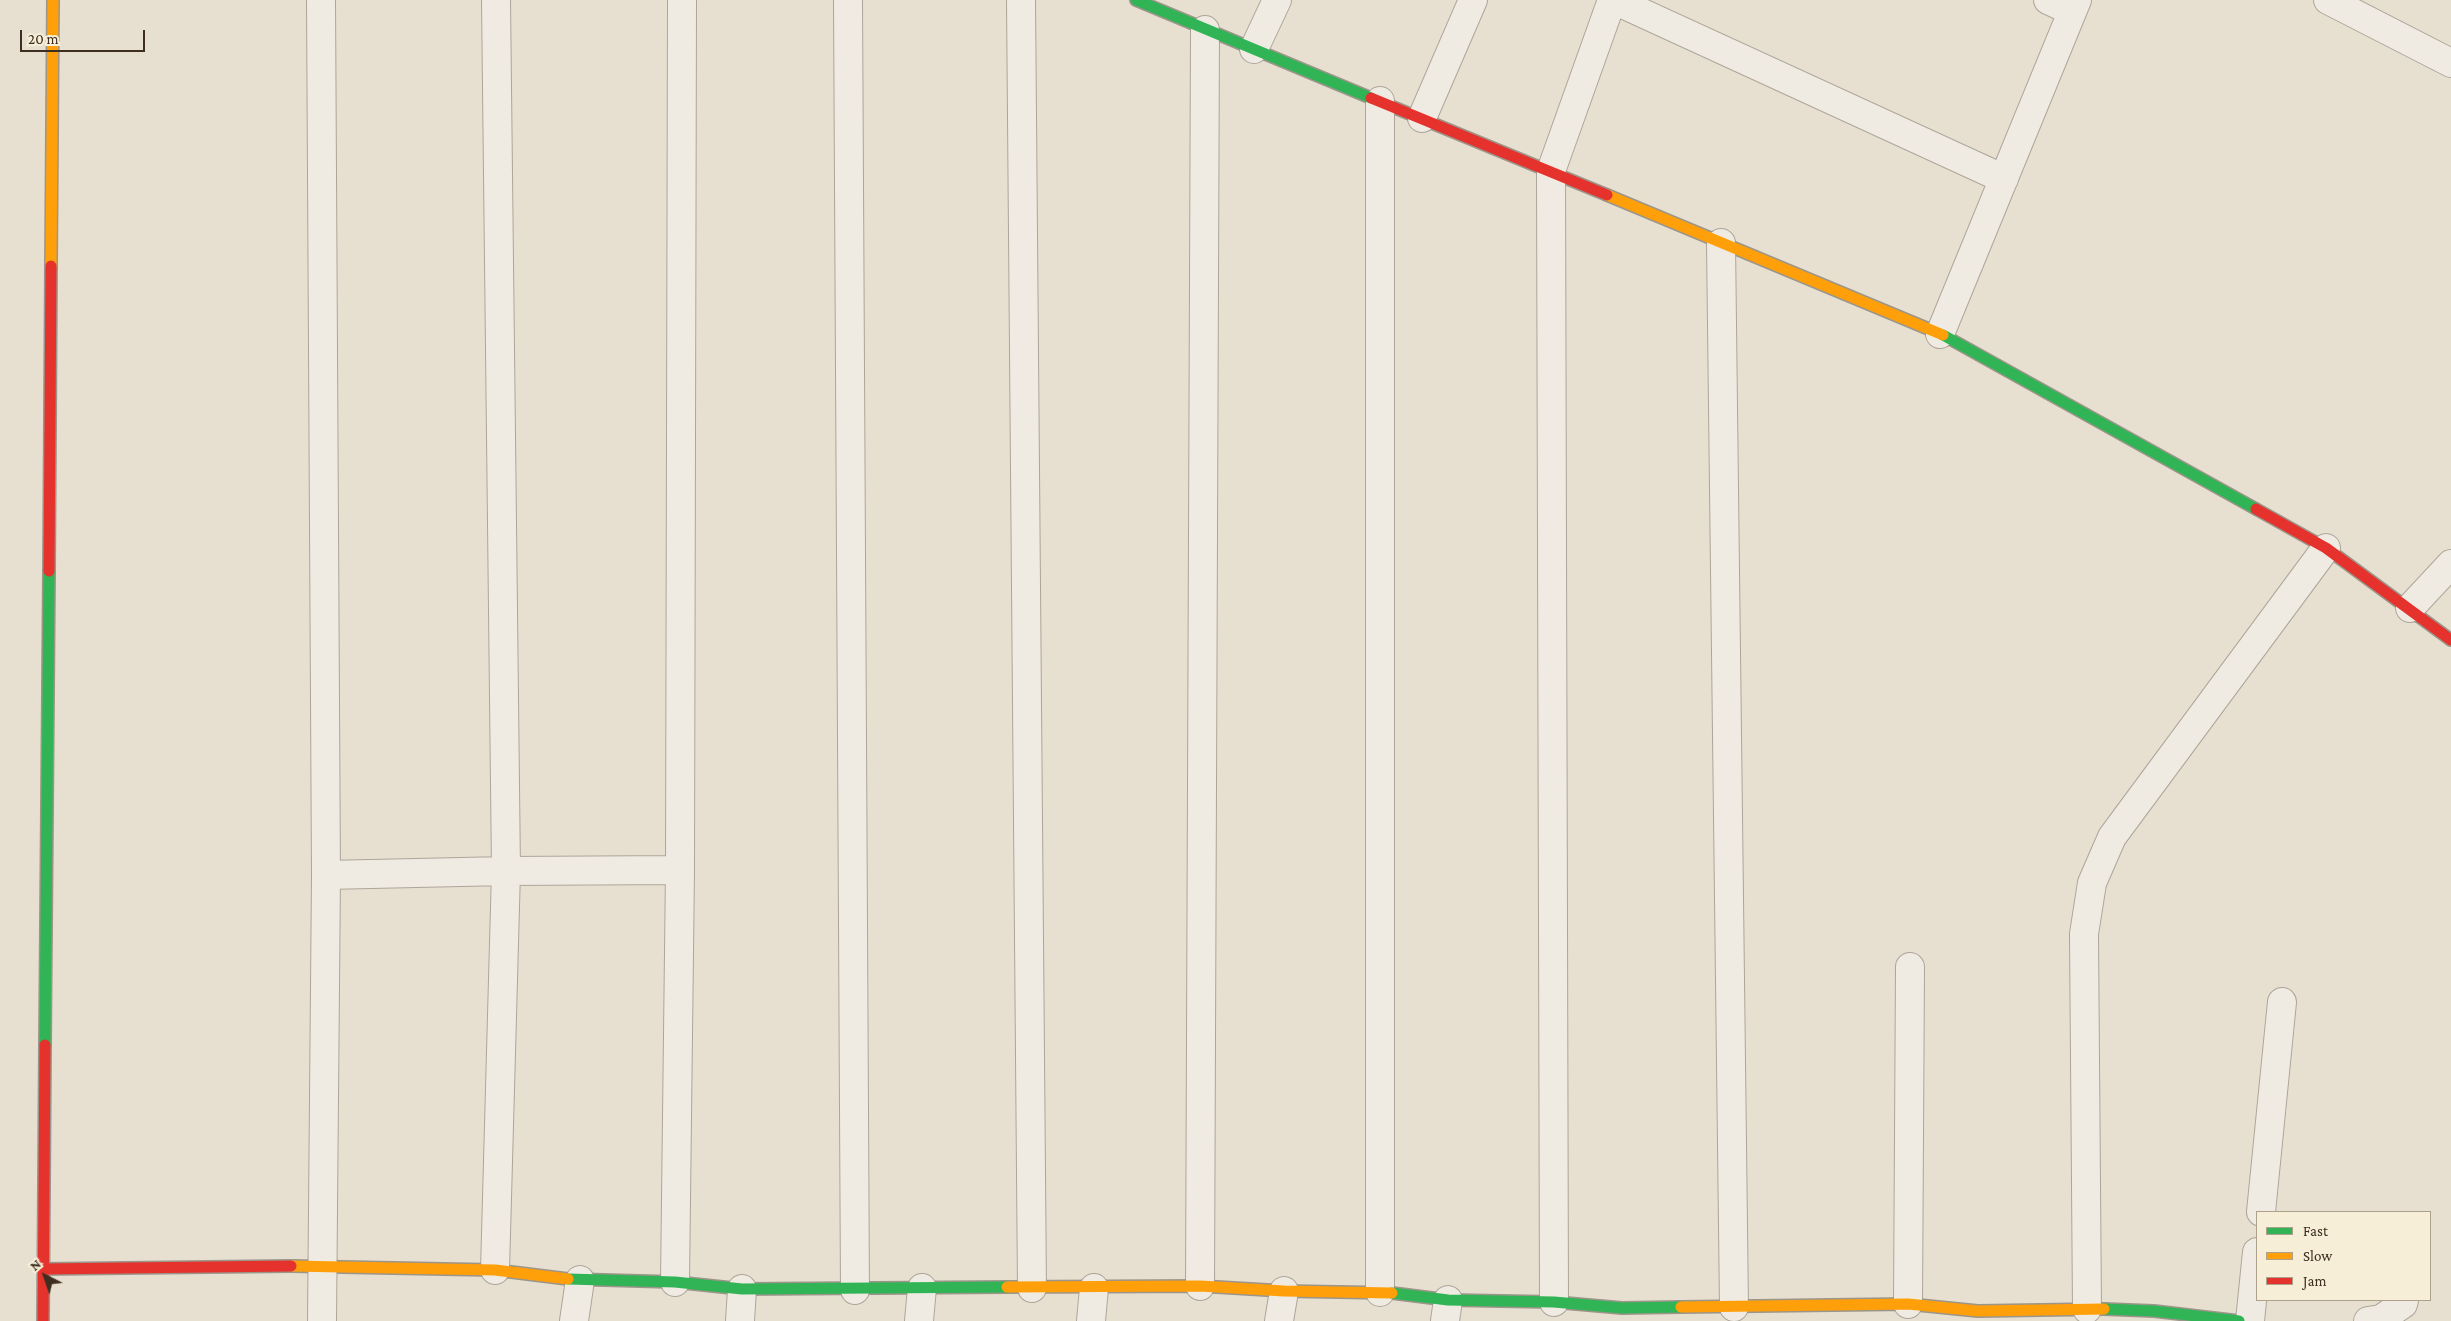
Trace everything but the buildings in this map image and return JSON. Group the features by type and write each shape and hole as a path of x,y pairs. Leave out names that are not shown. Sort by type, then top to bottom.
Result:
{"street":[{"path":"43,1321 53,0"},
{"path":"321,0 326,875 322,1321"},
{"path":"495,1270 506,871 496,0"},
{"path":"675,1282 680,870 682,0"},
{"path":"848,0 854,1290"},
{"path":"1021,0 1032,1288"},
{"path":"1136,0 1940,334 2326,548 2451,640"},
{"path":"1254,49 1277,0"},
{"path":"1422,118 1473,0"},
{"path":"1554,1302 1551,171 1613,0 2004,179"},
{"path":"2328,0 2359,7 2451,63"},
{"path":"1940,334 2004,179 2066,4"},
{"path":"1200,1286 1205,30"},
{"path":"1380,101 1380,1292"},
{"path":"1722,243 1734,1308"},
{"path":"2087,1308 2084,934 2092,883 2112,837 2326,548"},
{"path":"2410,608 2451,564"},
{"path":"326,875 680,870"},
{"path":"1908,1304 1910,967"},
{"path":"2261,1211 2282,1002"},
{"path":"2250,1321 2256,1262"},
{"path":"42,1270 322,1266 495,1270 580,1280 675,1282 742,1289 854,1290 1200,1286 1284,1291 1380,1292 1447,1310 1554,1302 1621,1315 1734,1308 1802,1314 1908,1304 1978,1316 2087,1308 2153,1316 2239,1321"},
{"path":"574,1321 580,1280"},
{"path":"919,1321 922,1288"},
{"path":"1091,1321 1094,1288"},
{"path":"740,1321 742,1289"},
{"path":"1279,1321 1284,1291"},
{"path":"2368,1321 2381,1319 2403,1304 2404,1301"}],"traffic: fast":[{"path":"1136,0 1371,98"},
{"path":"1943,335 2256,509"},
{"path":"45,1045 49,571"},
{"path":"568,1279 675,1282 742,1289 1007,1287"},
{"path":"1392,1293 1448,1300 1554,1302 1622,1308 1681,1307"},
{"path":"2104,1309 2154,1311 2239,1321"}],"traffic: slow":[{"path":"51,266 53,0"},
{"path":"1607,195 1943,335"},
{"path":"291,1266 495,1270 568,1279"},
{"path":"1007,1287 1200,1286 1284,1291 1392,1293"},
{"path":"1681,1307 1908,1304 1978,1311 2104,1309"}],"traffic: jam":[{"path":"1371,98 1607,195"},
{"path":"49,571 51,266"},
{"path":"2256,509 2326,548 2451,640"},
{"path":"43,1321 45,1045"},
{"path":"42,1269 291,1266"}]}
